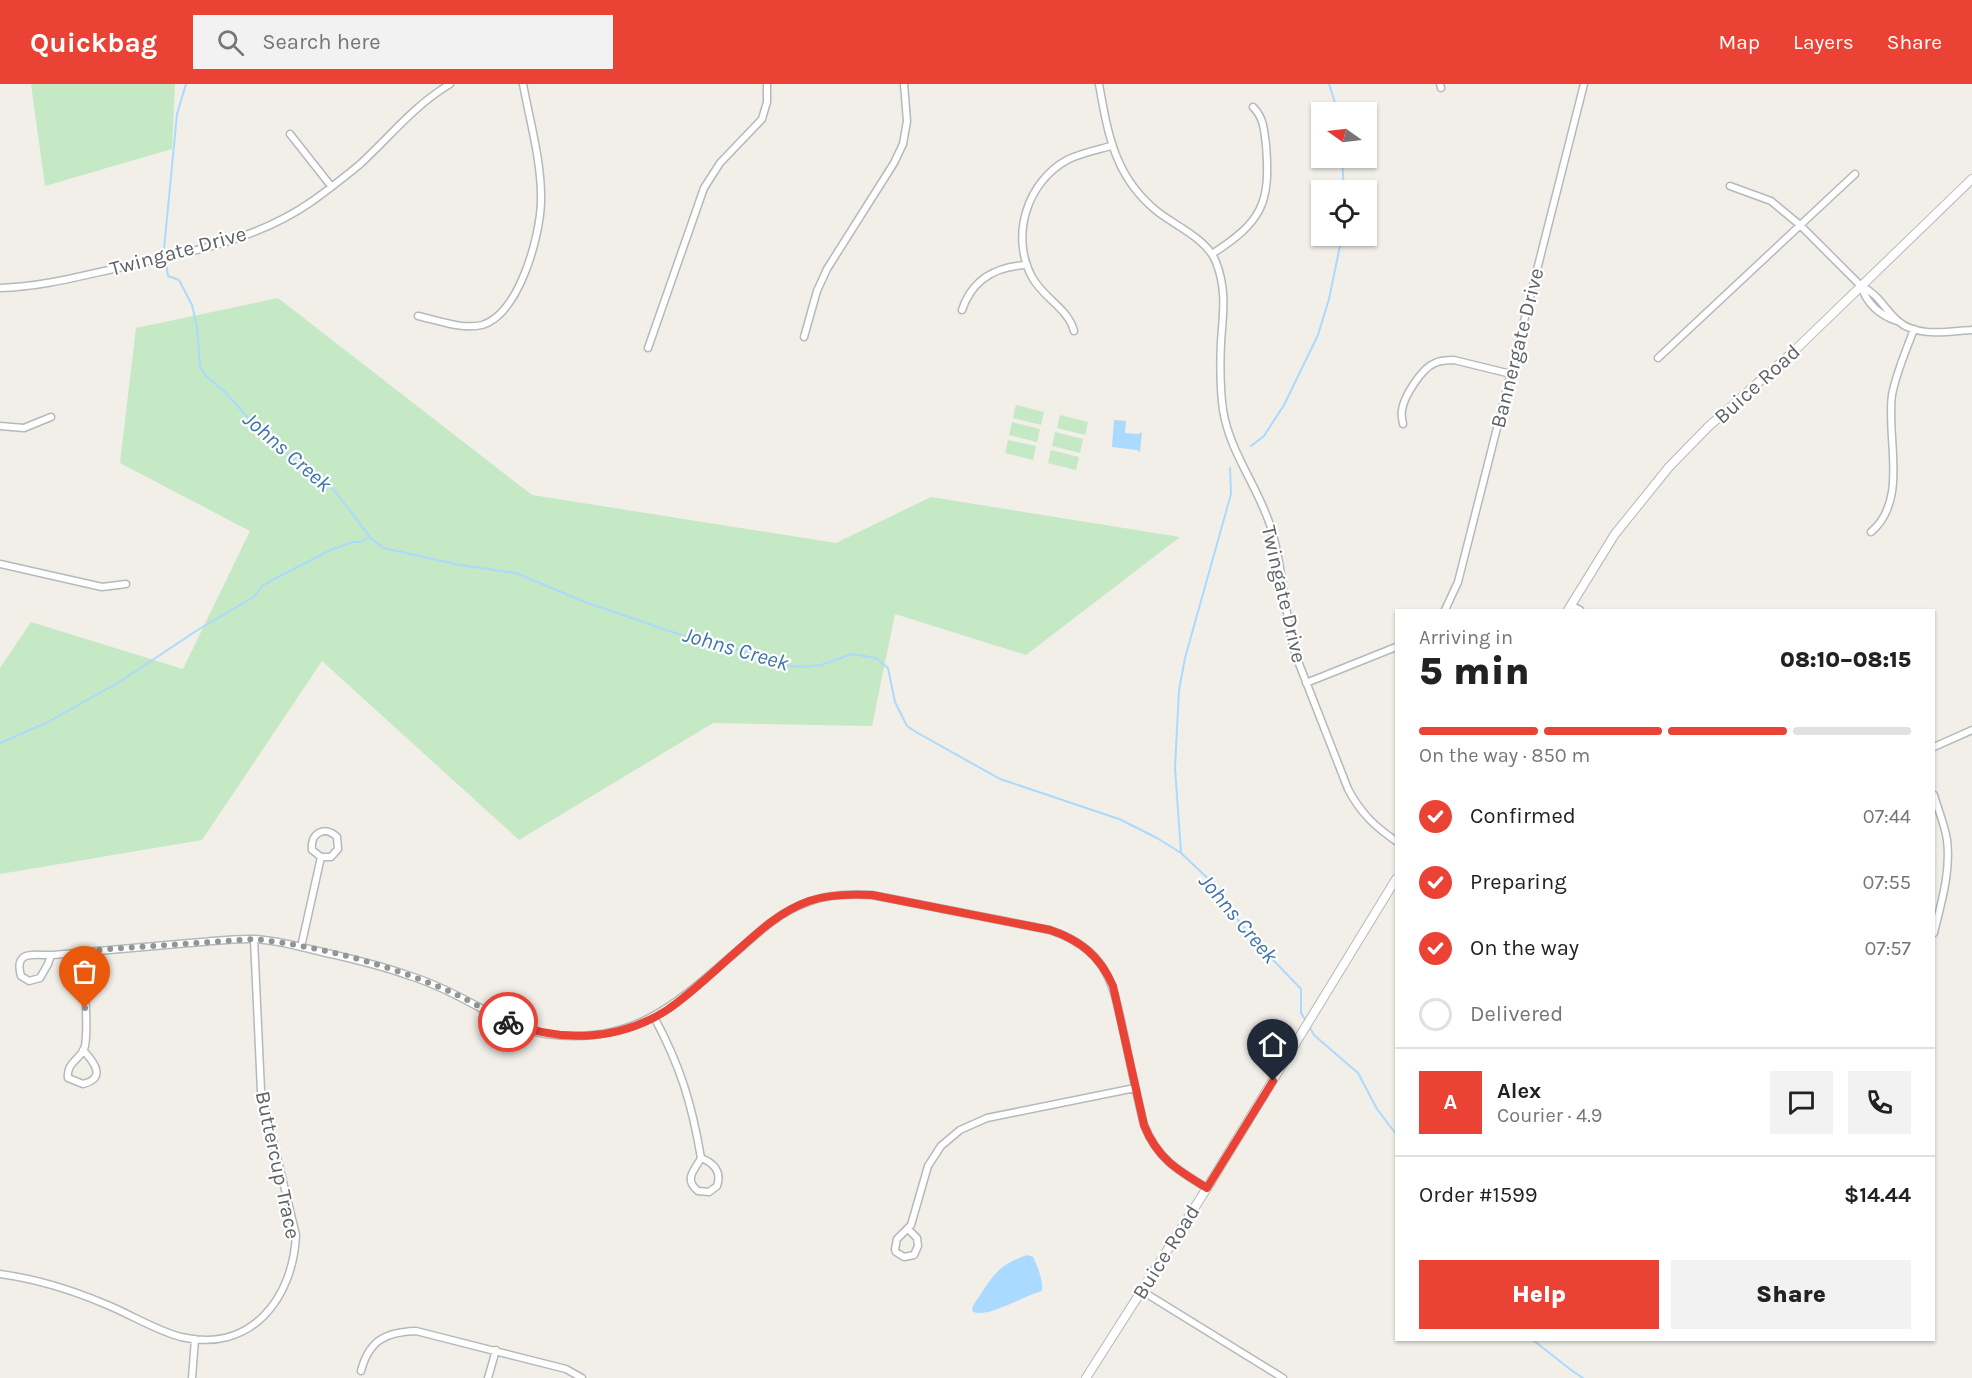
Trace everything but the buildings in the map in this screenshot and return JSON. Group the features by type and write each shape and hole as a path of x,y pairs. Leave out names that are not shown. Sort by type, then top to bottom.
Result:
{"street":[{"name":"Twingate Drive","path":"0,288 60,281 210,247 246,235 310,203 359,165 412,112 450,84"},
{"path":"418,316 463,326 482,325 496,318 504,310 514,299 521,285 535,238 541,202 537,159 523,84"},
{"path":"648,348 704,188 720,163 762,119 767,102 767,84"},
{"path":"804,337 817,291 827,268 894,163 903,144 907,121 904,84"},
{"name":"Twingate Drive","path":"1099,84 1111,146 1122,171 1140,195 1156,211 1199,241 1212,255 1221,278 1224,297 1221,368 1224,413 1235,450 1263,506 1272,530 1292,641 1348,789 1356,804 1377,828 1395,840"},
{"name":"Bannergate Drive","path":"1445,609 1458,582 1584,84"},
{"path":"1212,255 1248,228 1259,212 1265,196 1268,173 1263,122 1260,114 1253,107"},
{"path":"290,134 331,186"},
{"path":"1074,331 1069,318 1039,288 1027,265 1022,246 1023,225 1028,205 1050,172 1066,161 1111,146"},
{"path":"1658,358 1855,174"},
{"name":"Buice Road","path":"1569,608 1615,534 1669,467 1708,427 1796,349 1972,179"},
{"path":"1730,186 1771,201 1800,225 1861,286 1871,290 1899,322"},
{"path":"962,310 971,290 984,278 1004,268 1027,265"},
{"path":"1861,286 1866,300 1883,316 1914,329 1934,332 1972,330"},
{"path":"1871,532 1884,518 1891,492 1892,396 1896,378 1914,329"},
{"path":"1404,424 1401,413 1404,402 1421,373 1434,363 1454,360 1511,374"},
{"path":"0,426 24,428 51,417"},
{"path":"0,564 102,587 126,584"},
{"path":"1306,683 1395,647"},
{"path":"1935,747 1972,730"},
{"path":"1935,798 1947,838 1949,863 1935,929"},
{"path":"319,832 330,832 337,837 338,849 331,857 321,857 312,850 313,838 319,832"},
{"path":"301,947 321,857"},
{"name":"Buice Road","path":"1086,1378 1207,1188 1395,881"},
{"path":"51,955 40,978 36,981 29,981 21,976 19,968 25,955 51,955 254,939 301,947 406,974 509,1022 545,1034 574,1036 600,1035 628,1028 654,1017 682,999 768,924 788,910 829,896 872,895 1050,930 1083,945 1101,963 1113,986 1144,1125 1156,1149 1173,1167 1207,1188"},
{"name":"Buttercup Trace","path":"0,1274 58,1287 104,1303 170,1333 195,1339 218,1339 238,1333 257,1323 273,1307 283,1291 296,1251 296,1235 261,1091 254,939"},
{"path":"81,951 86,1027 83,1050 70,1065 68,1078 83,1084 91,1082 96,1072 96,1066 83,1050"},
{"path":"654,1017 671,1049 685,1085 694,1119 701,1158 690,1175 691,1182 698,1191 709,1192 717,1186 718,1170 701,1158"},
{"path":"908,1229 917,1238 918,1246 914,1255 907,1257 901,1256 895,1249 897,1239 908,1229 928,1167 941,1146 960,1130 987,1118 1135,1088"},
{"path":"1142,1291 1283,1378"},
{"path":"361,1371 365,1356 373,1344 387,1336 404,1331 429,1333 496,1350 566,1369 582,1378"},
{"path":"192,1378 195,1339"},
{"path":"488,1378 496,1350"}],"green space":[{"path":"31,84 175,84 172,149 45,186"},
{"path":"278,298 532,495 836,543 931,497 1180,537 1026,655 895,614 872,726 713,723 519,840 322,661 202,840 0,874 0,668 31,622 183,669 250,531 120,463 136,328"},
{"path":"1016,405 1044,412 1041,425 1013,418"},
{"path":"1060,415 1088,422 1085,435 1057,428"},
{"path":"1012,422 1040,429 1037,442 1009,435"},
{"path":"1055,432 1083,439 1080,453 1052,446"},
{"path":"1008,440 1036,446 1033,460 1005,453"},
{"path":"1051,450 1079,457 1076,470 1048,463"}],"water":[{"path":"1114,420 1126,421 1125,433 1139,434 1142,432 1140,452 1112,447"},
{"path":"1027,1255 1033,1257 1037,1265 1042,1291 988,1312 973,1312 974,1304 996,1273 1005,1265"}],"waterway":[{"name":"Johns Creek","path":"164,249 177,114 186,84"},
{"path":"1329,84 1335,102"},
{"path":"1343,168 1343,180"},
{"path":"1251,446 1264,436 1284,405 1318,335 1329,299 1340,246"},
{"name":"Johns Creek","path":"166,262 168,276 179,280 192,305 197,327 200,367 206,376 224,391 280,448 334,490 370,537 383,548 460,565 516,573 585,602 687,637 757,654 790,666 821,665 852,654 876,658 888,668 895,702 907,726 916,732 1000,779 1119,819 1181,853 1216,886 1238,920 1256,942 1301,989 1301,1013 1306,1021"},
{"path":"1181,853 1175,768 1179,690 1185,658 1231,494 1230,468"},
{"path":"0,743 48,722 121,681 196,631 255,596 262,586 274,579 331,550 353,542 361,542 370,537"},
{"name":"Johns Creek","path":"1309,1026 1314,1035 1358,1073 1377,1109 1395,1133"},
{"name":"Johns Creek","path":"1534,1341 1583,1378"}],"way so far":[{"path":"85,1008 81,951 254,939 275,941 323,952 406,974 451,993 508,1022"}],"route":[{"path":"508,1022 545,1034 574,1036 600,1035 628,1028 654,1017 682,999 768,924 788,910 829,896 872,895 1050,930 1083,945 1101,963 1113,986 1148,1137 1173,1167 1207,1188 1273,1081"}]}
